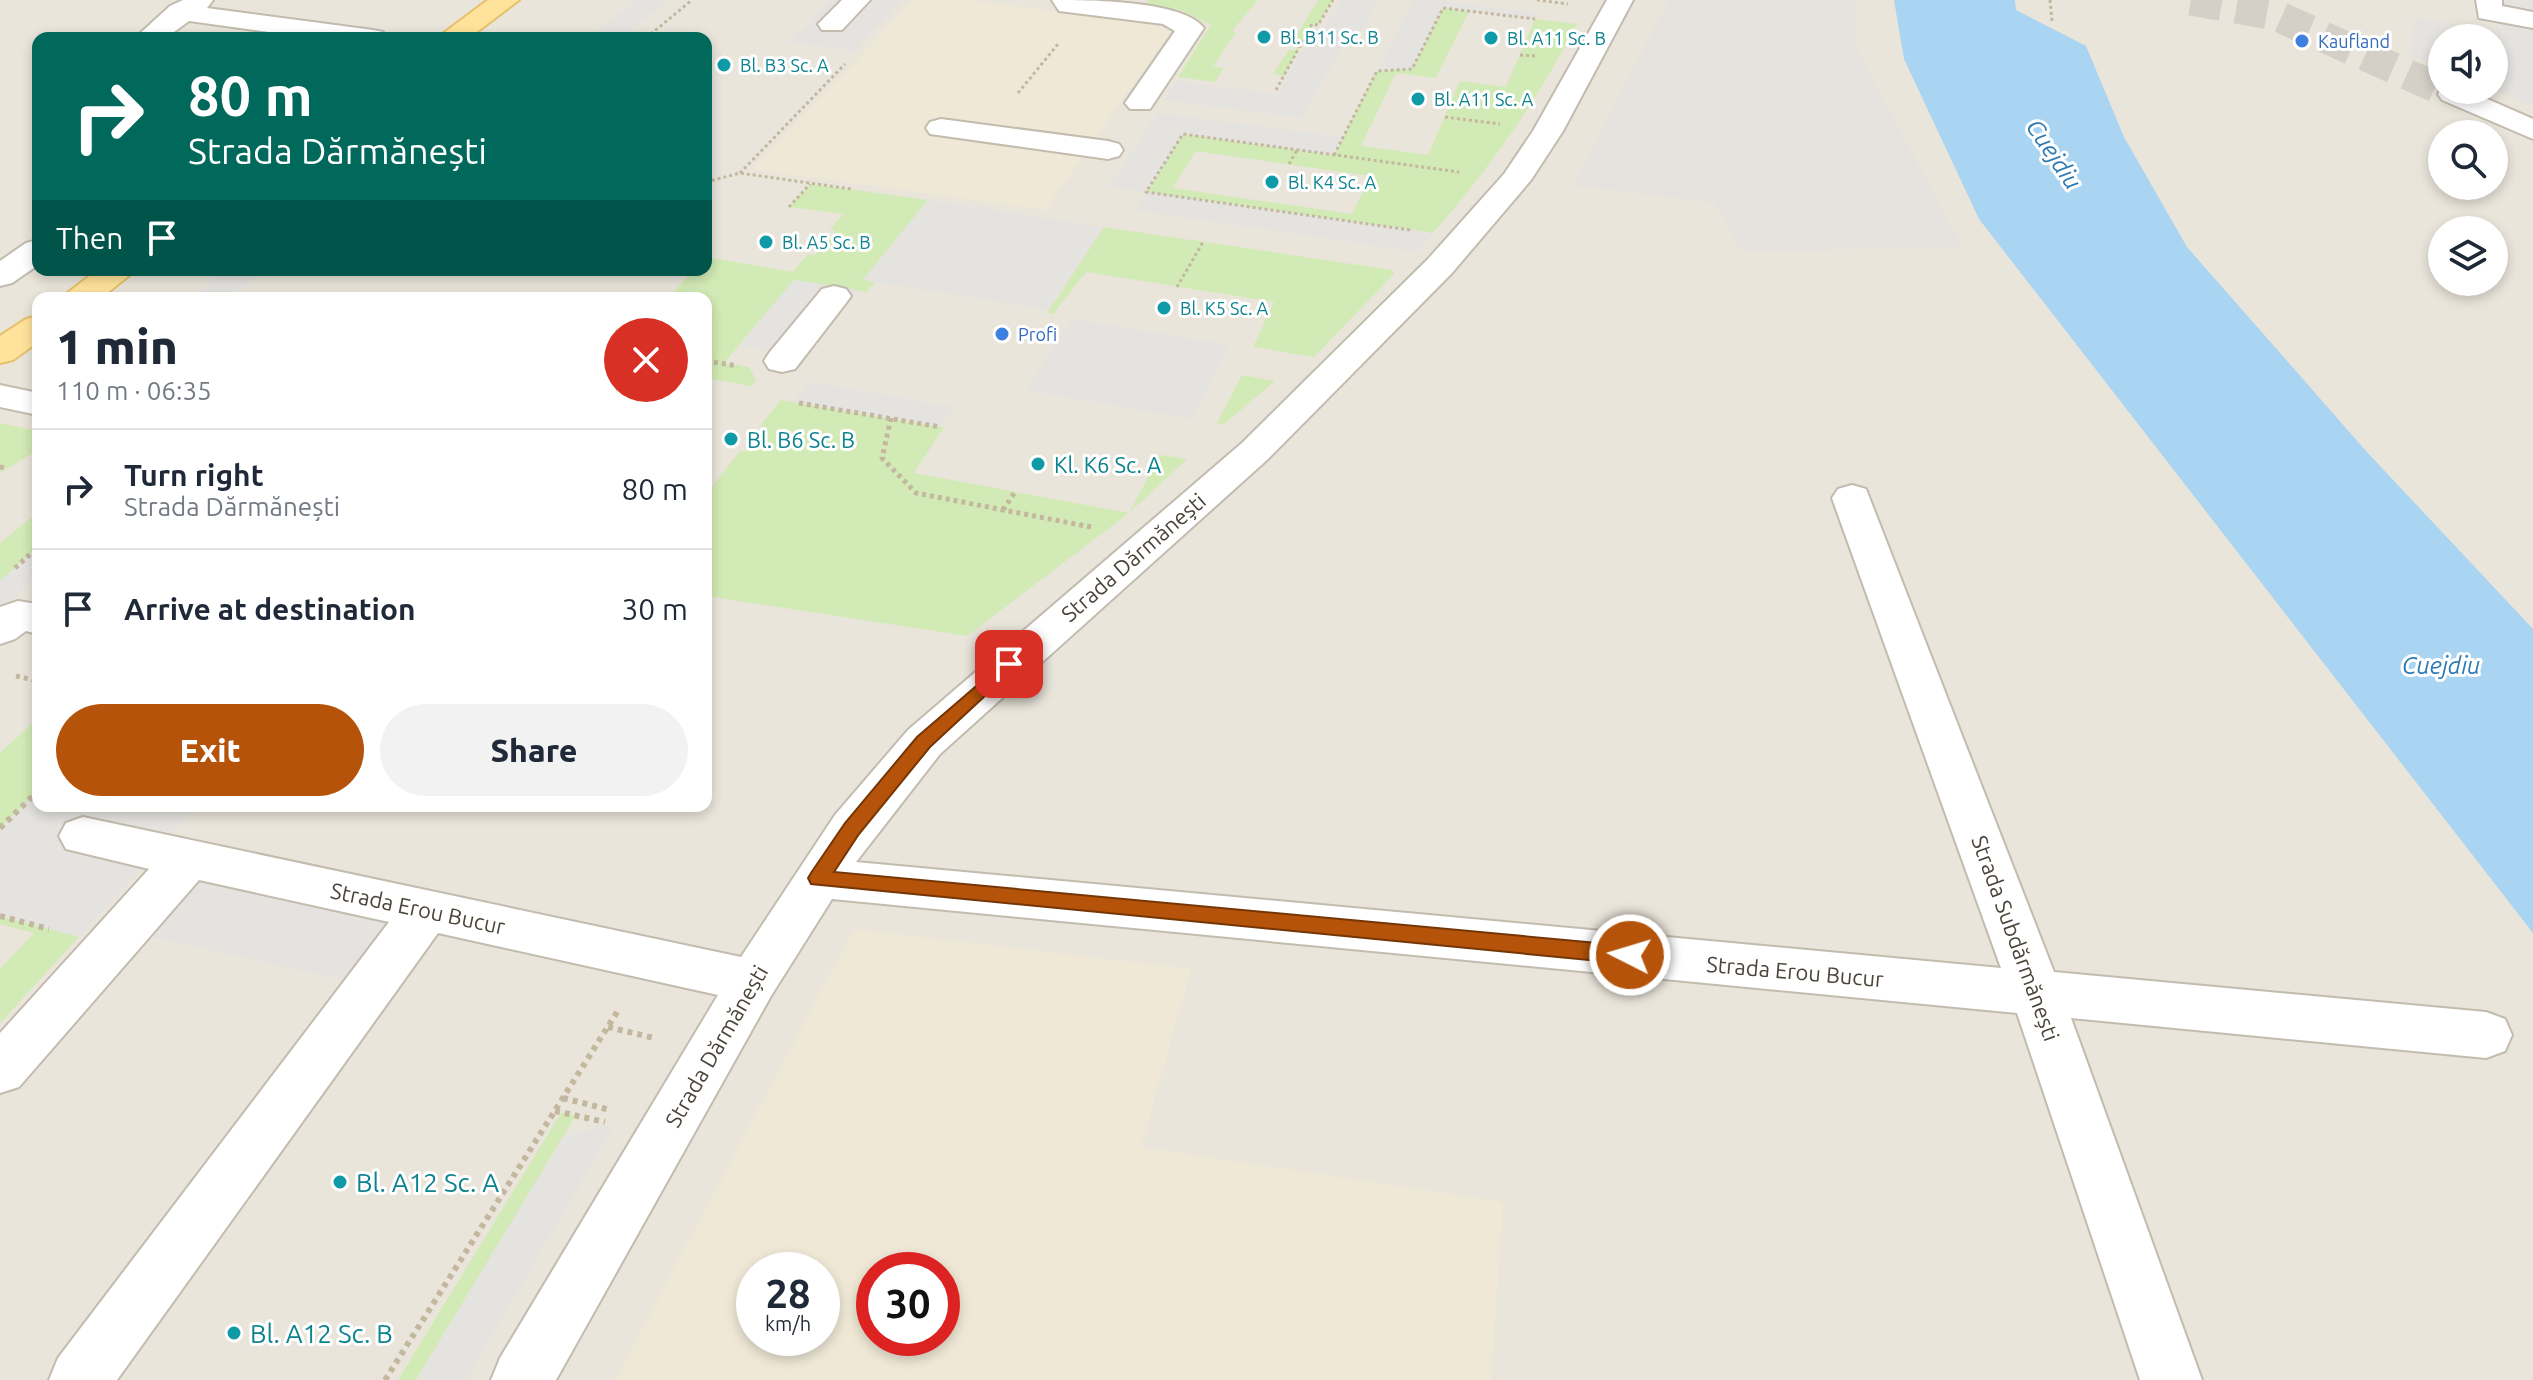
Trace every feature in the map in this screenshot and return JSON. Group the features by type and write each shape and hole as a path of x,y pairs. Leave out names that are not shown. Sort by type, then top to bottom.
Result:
{"main road":[{"path":"460,32 506,0"},
{"path":"87,292 110,276"},
{"path":"0,352 32,330"}],"street":[{"path":"832,24 857,0"},
{"path":"1065,0 1068,5 1170,17 1190,28 1140,103"},
{"name":"Strada Dărmănești","path":"522,1380 753,981 852,828 924,742 1275,433 1440,266 1515,180 1548,131 1620,0"},
{"path":"2489,0 2489,12 2533,20"},
{"path":"157,32 190,6 339,32"},
{"path":"2474,104 2533,130"},
{"path":"941,128 1108,150"},
{"path":"0,276 32,254"},
{"path":"782,361 834,296"},
{"path":"0,396 32,403"},
{"name":"Strada Subdărmănești","path":"1852,498 2036,993 2171,1380"},
{"path":"0,629 18,615 32,618"},
{"name":"Strada Erou Bucur","path":"83,836 753,981"},
{"path":"0,1070 189,858"},
{"name":"Strada Erou Bucur","path":"818,878 2486,1035"},
{"path":"80,1380 427,910"}],"path":[{"path":"653,32 692,0"},
{"path":"1276,90 1312,24 1318,25 1333,0"},
{"path":"1537,0 1573,4"},
{"path":"2050,0 2052,21"},
{"path":"1334,155 1377,71 1412,69 1443,8 1535,19"},
{"path":"1018,93 1064,37"},
{"path":"740,173 855,54"},
{"path":"1445,117 1504,125"},
{"path":"1418,231 1146,192 1183,134 1470,173"},
{"path":"1289,164 1297,150"},
{"path":"712,180 740,173 851,189"},
{"path":"789,207 811,184"},
{"path":"1177,287 1203,242"},
{"path":"793,402 940,427"},
{"path":"891,418 882,458 916,493 1093,527"},
{"path":"1003,510 1015,492"},
{"path":"10,573 32,553"},
{"path":"0,828 32,797"},
{"path":"385,1380 627,995"},
{"path":"608,1027 666,1041"},
{"path":"563,1098 623,1113"},
{"path":"555,1111 615,1124"}],"shaded area":[{"path":"0,0 2533,0 2533,1380 0,1380"},
{"path":"636,0 669,0 629,32 596,32"},
{"path":"832,0 903,0 854,51 789,42"},
{"path":"914,0 964,0 1159,24 1170,32 1045,210 752,169"},
{"path":"1341,0 1378,1 1363,30 1348,36 1302,118 1163,100 1176,81 1277,94 1313,31 1326,26"},
{"path":"1413,0 1538,13 1535,19 1443,8 1412,69 1377,71"},
{"path":"1669,0 1857,0 1857,49 1962,246 1742,252 1715,203 1573,185"},
{"name":"Kaufland","path":"2497,0 2533,0 2533,108 2508,96 2508,24 2496,24"},
{"name":"Kaufland","path":"2415,17 2453,24 2428,24 2428,62 2410,58"},
{"path":"1157,113 1344,137 1334,155 1183,134 1147,192 1433,233 1418,252 1135,210 1146,192 1109,187"},
{"path":"928,200 1104,227 1049,310 863,280"},
{"path":"219,276 258,276 237,292 198,292"},
{"path":"794,280 858,290 805,356 739,345"},
{"path":"1072,319 1230,345 1192,419 1026,390"},
{"path":"808,382 954,407 940,427 793,402"},
{"path":"32,552 32,582 0,612 0,581"},
{"path":"32,797 32,812 192,812 79,937 0,916 0,828"},
{"path":"203,872 403,915 352,982 148,936"},
{"path":"854,929 1191,969 1141,1147 1503,1202 1491,1380 615,1380"},
{"path":"615,1124 466,1380 416,1380 563,1137"}],"green space":[{"path":"1149,0 1258,0 1232,31 1236,32 1213,66 1224,68 1215,82 1178,77 1211,25 1180,10 1144,6"},
{"path":"1318,0 1333,0 1318,25 1312,25 1284,76 1273,74 1289,50 1295,50 1299,44 1292,43"},
{"path":"1443,8 1469,11 1436,78 1396,73 1361,146 1428,155 1460,81 1506,87 1535,19 1577,24 1546,80 1511,133 1433,233 1146,192 1183,134 1334,155 1377,71 1412,69","holes":["1196,151 1370,176 1352,214 1173,188"]},
{"path":"811,184 928,200 864,279 875,282 867,292 794,280 724,363 749,367 756,380 752,386 712,379 712,292 674,292 688,276 712,276 712,258 793,272 808,254 815,255 836,231 830,229 843,214 789,207"},
{"path":"1104,227 1392,270 1394,274 1314,357 1253,347 1274,302 1086,272 1053,314 1047,313"},
{"path":"1242,375 1275,381 1224,424 1217,423"},
{"path":"781,400 944,427 914,473 1129,513 967,636 712,597 712,486 740,451 745,452 765,427 760,426"},
{"path":"0,423 32,430 32,454 0,473"},
{"path":"1160,455 1187,459 1129,513"},
{"path":"32,517 32,552 0,581 0,543"},
{"path":"32,724 32,797 0,828 0,753"},
{"path":"0,916 79,937 0,1023 0,969 34,933 0,924"},
{"path":"561,1113 576,1115 416,1380 398,1380"}],"water":[{"name":"Cuejdiu","path":"1894,0 2015,0 2016,10 2086,46 2124,137 2187,247 2366,451 2533,629 2533,933 1979,219 1904,59"}],"tunnel":[{"path":"2191,0 2275,15 2428,84"}],"place":[{"name":"Bl. B11 Sc. B","path":"1264,37"},
{"name":"Bl. A11 Sc. B","path":"1491,38"},
{"name":"Kaufland","path":"2302,41"},
{"name":"Bl. B3 Sc. A","path":"724,65"},
{"name":"Bl. A11 Sc. A","path":"1418,99"},
{"name":"Bl. K4 Sc. A","path":"1272,182"},
{"name":"Bl. A5 Sc. B","path":"766,242"},
{"name":"Bl. K5 Sc. A","path":"1164,308"},
{"name":"Profi","path":"1002,334"},
{"name":"Bl. B6 Sc. B","path":"731,439"},
{"name":"Kl. K6 Sc. A","path":"1038,464"},
{"name":"Bl. A12 Sc. A","path":"340,1182"},
{"name":"Bl. A12 Sc. B","path":"234,1333"}],"route":[{"path":"1009,664 924,742 852,828 818,878 1630,955"}]}
